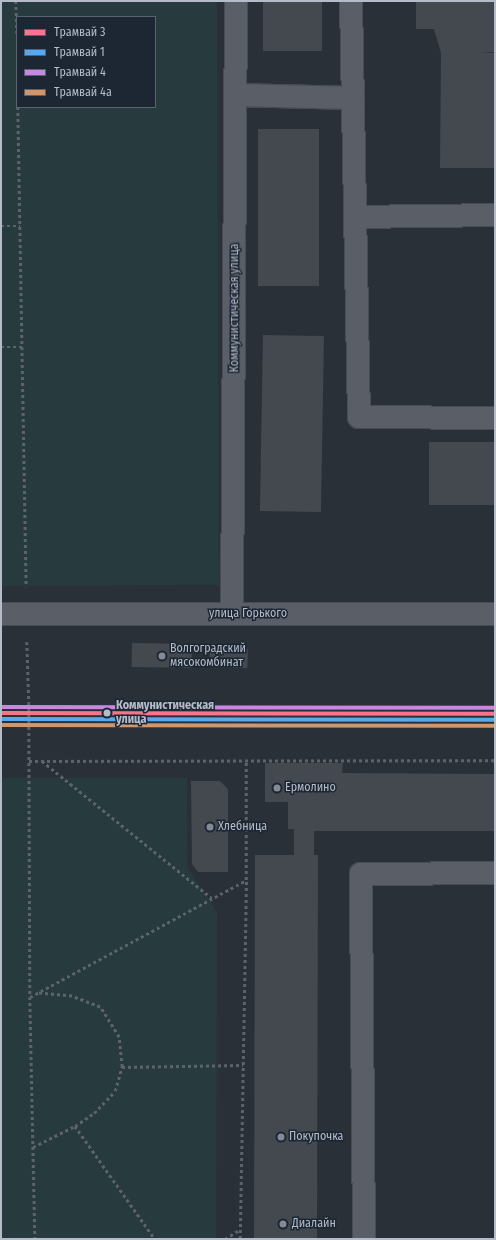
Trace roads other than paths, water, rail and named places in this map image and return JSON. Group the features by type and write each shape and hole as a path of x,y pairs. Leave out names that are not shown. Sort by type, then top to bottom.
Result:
{"street":[{"name":"Коммунистическая улица","path":"232,614 236,1"},
{"path":"352,1 359,418 495,418"},
{"path":"236,96 353,98"},
{"path":"355,217 495,215"},
{"name":"улица Горького","path":"1,614 495,614"},
{"path":"364,1239 361,874 495,873"}],"tram line":[{"name":"4","path":"1,707 495,708"},
{"name":"3","path":"1,713 495,714"},
{"name":"1","path":"1,719 495,720"},
{"name":"4а","path":"1,725 495,726"}],"place":[{"name":"Волгоградский мясокомбинат","path":"162,656"},
{"name":"Коммунистическая улица","path":"107,713"},
{"name":"Ермолино","path":"277,788"},
{"name":"Хлебница","path":"210,827"},
{"name":"Покупочка","path":"281,1137"},
{"name":"Диалайн","path":"283,1224"}]}
